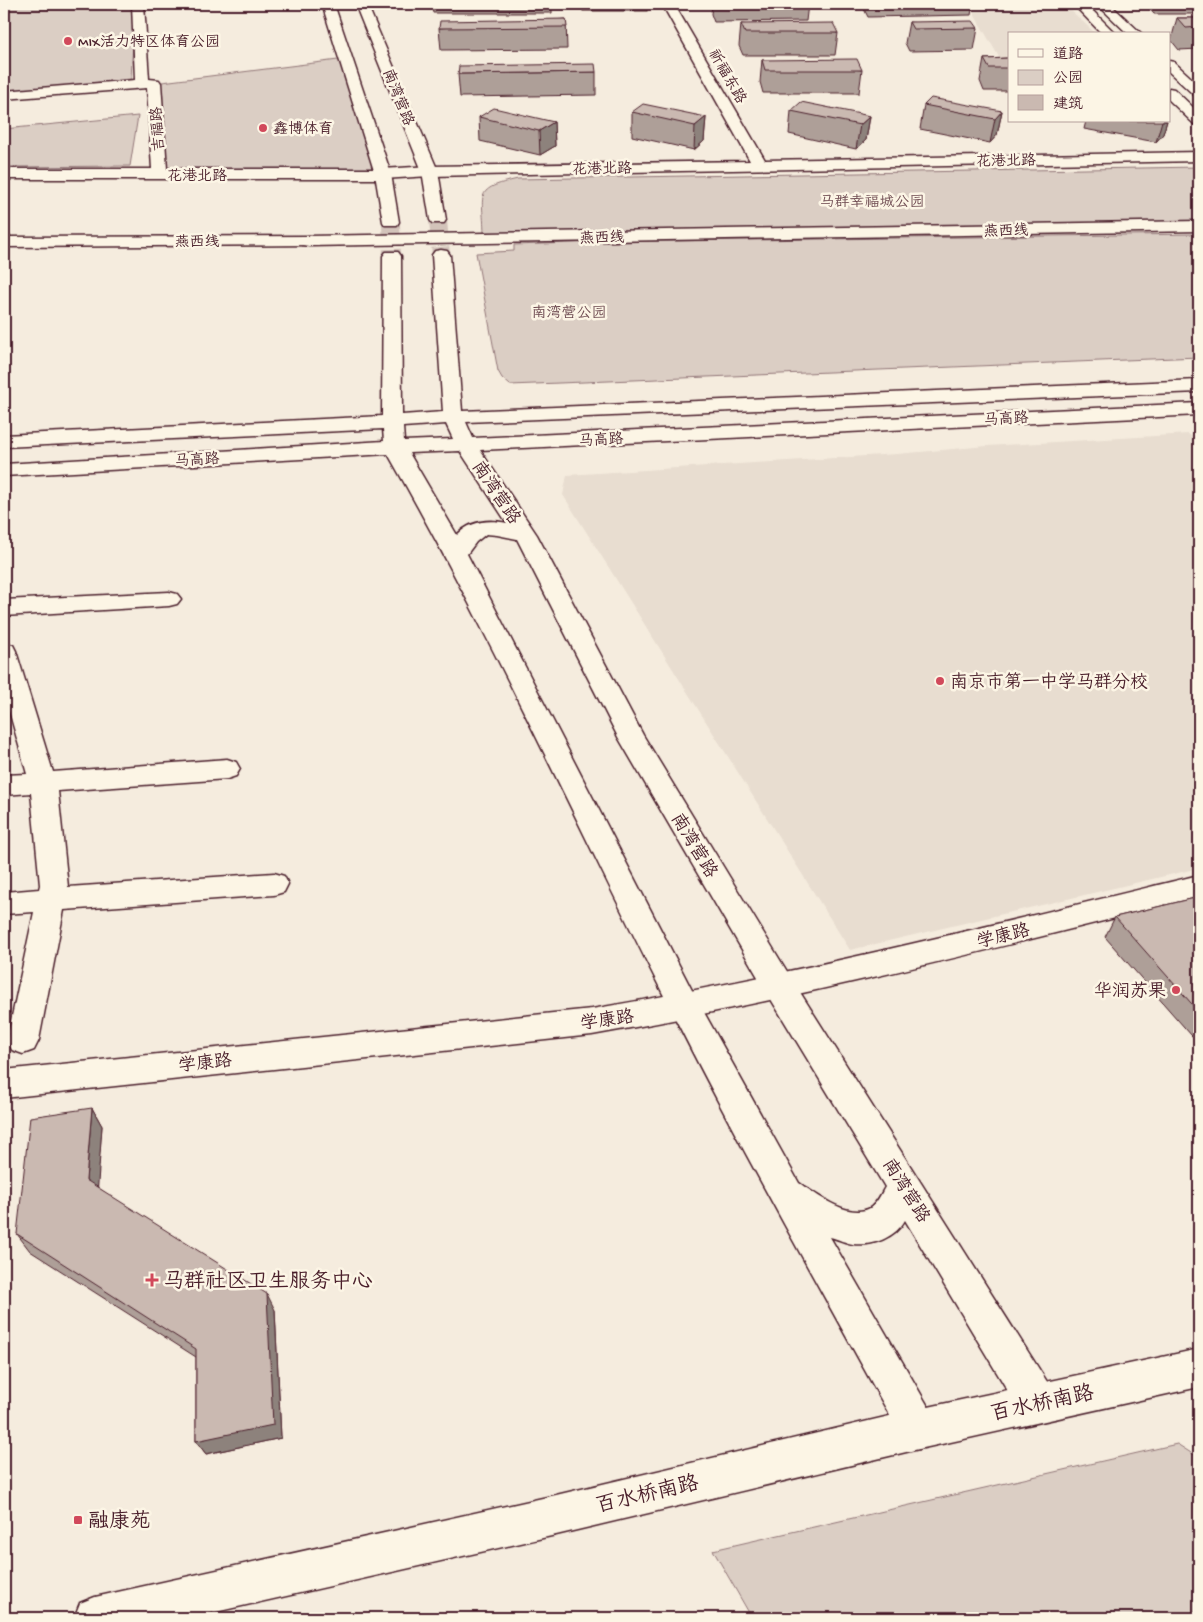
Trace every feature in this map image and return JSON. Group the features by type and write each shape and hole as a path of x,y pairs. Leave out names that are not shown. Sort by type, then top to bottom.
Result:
{"main road":[{"name":"吉福路","path":"138,4 160,175"},
{"path":"328,4 383,174 392,222"},
{"name":"南湾营路","path":"361,4 430,171 438,220"},
{"name":"祈福东路","path":"668,4 760,165"},
{"path":"1079,4 1108,32"},
{"path":"1103,4 1134,32"},
{"path":"1170,65 1199,92"},
{"path":"4,95 148,84"},
{"path":"1170,93 1199,121"},
{"name":"花港北路","path":"4,174 383,174 430,171 1199,157"},
{"name":"燕西线","path":"4,242 309,241 1199,226"},
{"name":"南湾营路","path":"441,255 453,416 466,445 526,535 631,738 780,987 1037,1402"},
{"path":"392,256 394,434 685,1007 787,1195 919,1429"},
{"name":"马高路","path":"4,470 394,434 453,416 1199,386"},
{"name":"马高路","path":"4,441 394,434 466,445 1199,409"},
{"path":"456,554 470,535 479,529 490,527 526,535"},
{"path":"4,608 169,599"},
{"path":"4,652 10,691 43,782 54,885 24,1040"},
{"path":"4,785 227,769"},
{"path":"4,903 274,884"},
{"name":"学康路","path":"4,1084 592,1022 685,1007 975,942 1199,886"},
{"path":"787,1195 819,1217 854,1227 877,1225 890,1212 904,1185"},
{"name":"百水桥南路","path":"95,1618 556,1515 1037,1402 1199,1368"}],"shaded area":[{"path":"968,4 1064,4 1094,32 1008,32 1008,72"},
{"name":"南京市第一中学马群分校","path":"1188,434 1199,441 1199,868 850,950 563,495 567,475"}],"green space":[{"name":"MIX活力特区体育公园","path":"4,4 135,4 131,79 4,92"},
{"name":"鑫博体育","path":"346,59 383,174 160,175 154,83"},
{"path":"138,116 130,166 4,167 4,129"},
{"name":"马群幸福城公园","path":"1199,167 1199,222 876,229 484,233 482,201 487,190 518,179"},
{"name":"南湾营公园","path":"1199,234 1199,357 510,385 502,378 498,371 476,253 514,251 514,245 601,242"},
{"path":"1177,1444 1199,1458 1199,1618 752,1618 713,1550"}],"building":[{"path":"1177,18 1199,18 1199,27 1186,28"},
{"path":"566,19 567,27 439,28 440,21"},
{"path":"973,21 978,28 913,29 909,22"},
{"path":"833,23 838,33 745,33 741,24"},
{"path":"1008,58 1008,68 989,68 984,59"},
{"path":"857,59 862,70 765,70 762,60"},
{"path":"595,64 596,72 458,74 459,66"},
{"path":"931,98 1002,111 995,119 924,105"},
{"path":"801,102 870,116 860,125 791,111"},
{"path":"643,104 706,117 695,126 632,112"},
{"path":"494,108 554,122 539,131 479,117"},
{"path":"1199,897 1199,1012 1115,917"},
{"name":"马群社区卫生服务中心","path":"92,1108 86,1180 267,1294 273,1425 196,1441 196,1349 17,1234 30,1117"}],"tunnel":[{"path":"438,220 441,255"},
{"path":"391,222 392,256"}],"place":[{"name":"MIX活力特区体育公园","path":"68,41"},
{"name":"鑫博体育","path":"263,128"},
{"name":"南京市第一中学马群分校","path":"940,681"},
{"name":"华润苏果","path":"1176,990"},
{"name":"马群社区卫生服务中心","path":"152,1280"},
{"name":"融康苑","path":"78,1520"}]}
